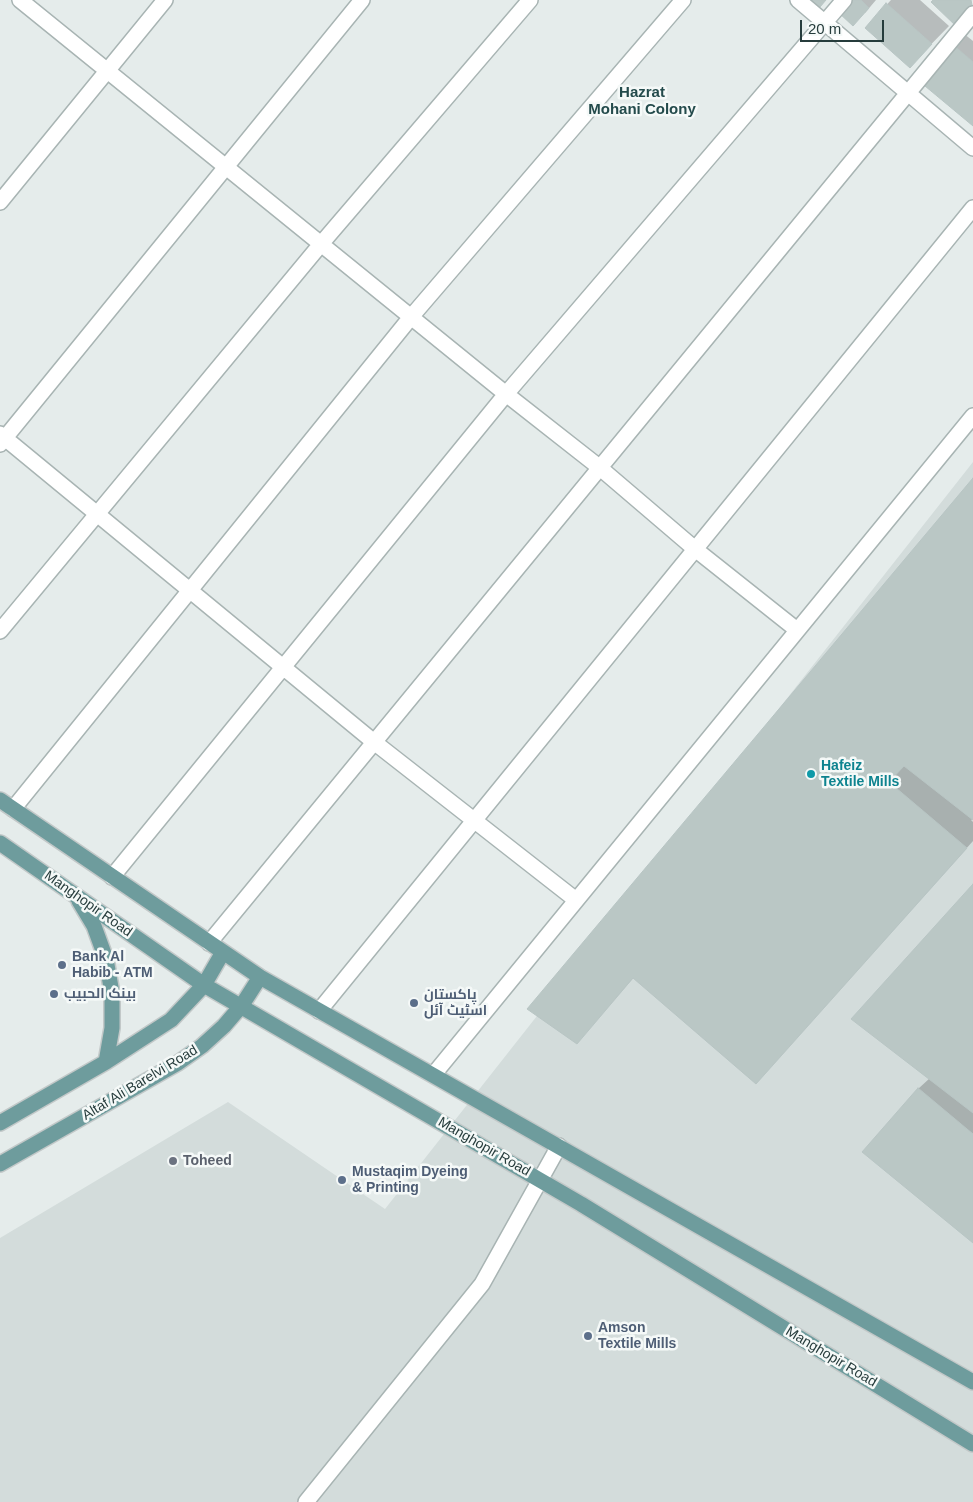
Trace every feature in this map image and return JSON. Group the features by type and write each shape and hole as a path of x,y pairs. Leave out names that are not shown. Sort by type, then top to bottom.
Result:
{"main road":[{"path":"0,800 260,977 434,1074 910,1348 973,1382"},
{"name":"Manghopir Road","path":"0,843 204,985 242,1005 541,1181 973,1444"},
{"path":"76,896 94,926 106,959 111,984 112,1028 106,1062"},
{"path":"0,1123 106,1062 171,1020 204,985 223,952"},
{"name":"Altaf Ali Barelvi Road","path":"0,1164 178,1063 202,1046 224,1026 242,1005 260,977"}],"street":[{"path":"20,0 410,317 600,467 695,549 797,630"},
{"path":"0,202 165,0"},
{"path":"362,0 2,439 190,590 374,742 576,900"},
{"path":"0,631 321,244 530,0"},
{"path":"13,809 410,317 683,0"},
{"path":"798,0 973,148"},
{"path":"112,877 506,394 844,0"},
{"path":"209,943 906,92 973,14"},
{"path":"319,1011 973,208"},
{"path":"434,1074 973,416"},
{"path":"306,1502 482,1284 559,1146"}],"shaded area":[{"path":"973,462 973,1502 0,1502 0,1238 228,1102 385,1209"}],"building":[{"path":"811,0 826,0 820,7"},
{"path":"850,0 861,0 869,8 853,26 839,13"},
{"path":"933,0 971,0 973,10 957,27 931,2"},
{"path":"886,3 932,44 910,68 865,28"},
{"path":"951,43 973,62 973,126 919,81"},
{"name":"Hafeiz Textile Mills","path":"973,478 973,820 904,766 889,782 967,848 756,1084 633,978 577,1044 527,1009"},
{"path":"973,884 973,1113 851,1019"},
{"path":"918,1088 973,1134 973,1243 862,1152"}],"place":[{"name":"Hafeiz Textile Mills","path":"811,774"},
{"name":"Bank Al Habib - ATM","path":"62,965"},
{"name":"بينک الحبيب","path":"54,994"},
{"name":"پاکستان اسٹیٹ آئل","path":"414,1003"},
{"name":"Toheed","path":"173,1161"},
{"name":"Mustaqim Dyeing & Printing","path":"342,1180"},
{"name":"Amson Textile Mills","path":"588,1336"}],"district":[{"name":"Hazrat Mohani Colony","path":"642,102"}]}
